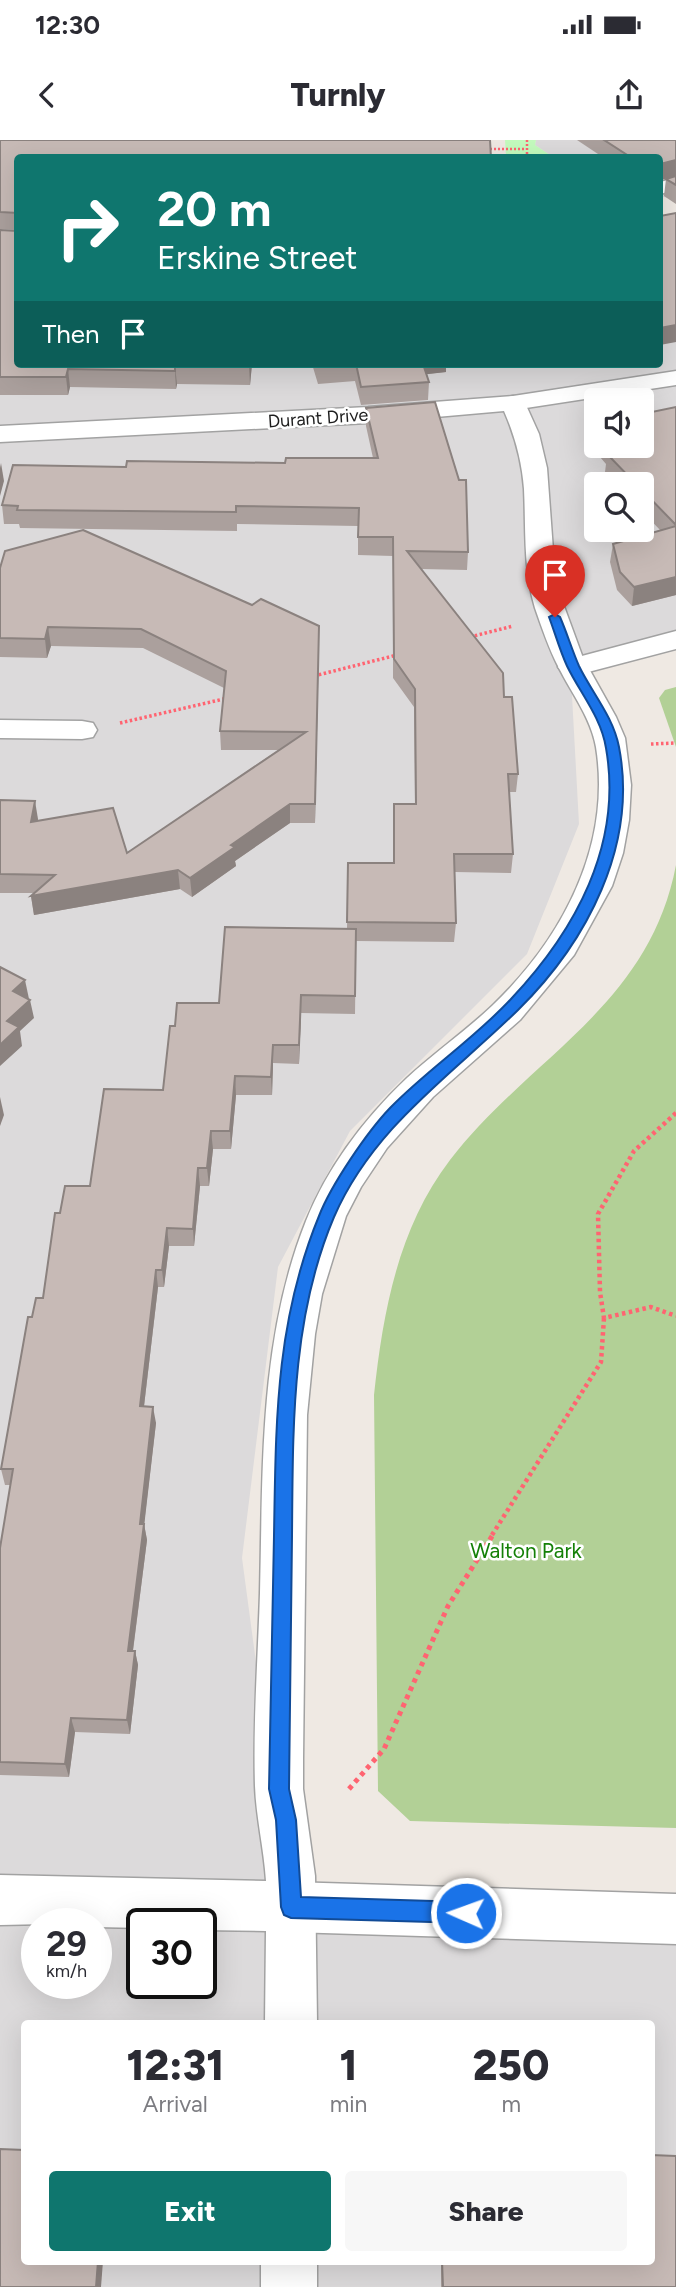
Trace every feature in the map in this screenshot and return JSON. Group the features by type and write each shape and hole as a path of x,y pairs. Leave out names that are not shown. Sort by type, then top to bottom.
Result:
{"street":[{"name":"Durant Drive","path":"0,434 368,415 513,402 676,378"},
{"path":"291,2020 291,1907 286,1820 279,1789 285,1441 289,1358 304,1279 328,1213 356,1166 394,1114 515,1004 553,959 579,922 600,880 613,831 615,806 612,746 597,705 573,667 544,589 538,556 537,484 525,426 513,402"},
{"path":"573,667 676,640"},
{"path":"0,729 82,730"},
{"path":"0,1900 676,1919"},
{"path":"289,2265 289,2287"}],"path":[{"path":"527,140 527,154"},
{"path":"475,149 526,149"},
{"path":"465,638 555,617"},
{"path":"305,679 398,655"},
{"path":"82,730 171,713 238,696"},
{"path":"349,1789 384,1749 448,1606 601,1362 604,1318 600,1293 598,1214 634,1151 676,1113"},
{"path":"604,1318 651,1307 676,1316"}],"shaded area":[{"path":"536,140 676,140 676,200 663,197 663,154 548,154 535,145"},
{"path":"0,162 14,163 14,368 663,368 663,232 676,238 676,631 570,659 579,824 527,954 350,1131 278,1267 242,1558 292,1931 676,1943 676,2287 0,2287"}],"green space":[{"path":"505,140 536,140 535,145 548,154 506,154"},
{"path":"676,687 676,747 659,698 665,690"},
{"name":"Walton Park","path":"676,865 676,1828 410,1821 378,1791 374,1395 382,1333 396,1272 417,1214 450,1160 481,1124 613,994 640,957 662,914"}],"building":[{"path":"0,140 490,140 491,154 14,154 14,213 0,212"},
{"path":"604,140 676,140 676,160 663,163 663,154 626,154"},
{"path":"676,176 676,185 666,179"},
{"path":"676,213 676,325 663,327 663,215"},
{"path":"0,230 14,231 14,368 175,368 175,371 68,369 66,377 0,377"},
{"path":"357,368 424,368 429,382 361,387"},
{"path":"435,402 459,480 466,480 468,552 407,551 503,673 504,697 512,697 518,774 508,774 513,854 454,854 456,923 347,922 348,863 394,863 394,804 416,804 415,689 394,659 393,537 358,537 359,508 236,506 236,512 17,510 18,506 2,505 13,465 126,467 127,461 285,463 286,458 378,458 366,408"},
{"path":"676,407 676,525 654,502 654,472 624,472 611,458 654,458 654,412"},
{"path":"676,526 676,577 634,587 620,572 613,544 654,542 654,532"},
{"path":"83,530 252,605 261,599 319,626 315,804 290,804 231,845 235,847 190,878 178,870 31,896 55,875 0,874 0,800 35,801 31,822 113,808 127,853 306,732 220,731 226,671 141,629 48,627 45,639 0,638 0,568 5,551"},
{"path":"225,927 356,929 355,996 301,995 299,1045 273,1045 271,1077 235,1076 230,1131 211,1131 207,1168 198,1168 193,1229 167,1228 162,1270 156,1270 140,1406 153,1407 140,1524 144,1524 128,1651 135,1651 127,1720 71,1718 65,1764 0,1762 0,1548 13,1469 1,1469 28,1317 32,1317 36,1298 43,1298 55,1213 60,1213 65,1186 90,1186 104,1089 163,1090 170,1026 175,1026 177,1003 219,1003"},
{"path":"0,967 25,980 13,991 30,1000 7,1021 19,1027 0,1045"},
{"path":"0,2149 21,2150 21,2265 98,2265 96,2287 0,2287"},
{"path":"655,2155 676,2156 676,2287 443,2287 442,2265 655,2265"}],"route":[{"path":"466,1913 291,1907 286,1820 279,1789 289,1358 304,1279 328,1213 356,1166 394,1114 515,1004 553,959 579,922 600,880 613,831 616,794 612,746 597,705 573,667 555,617"}]}
